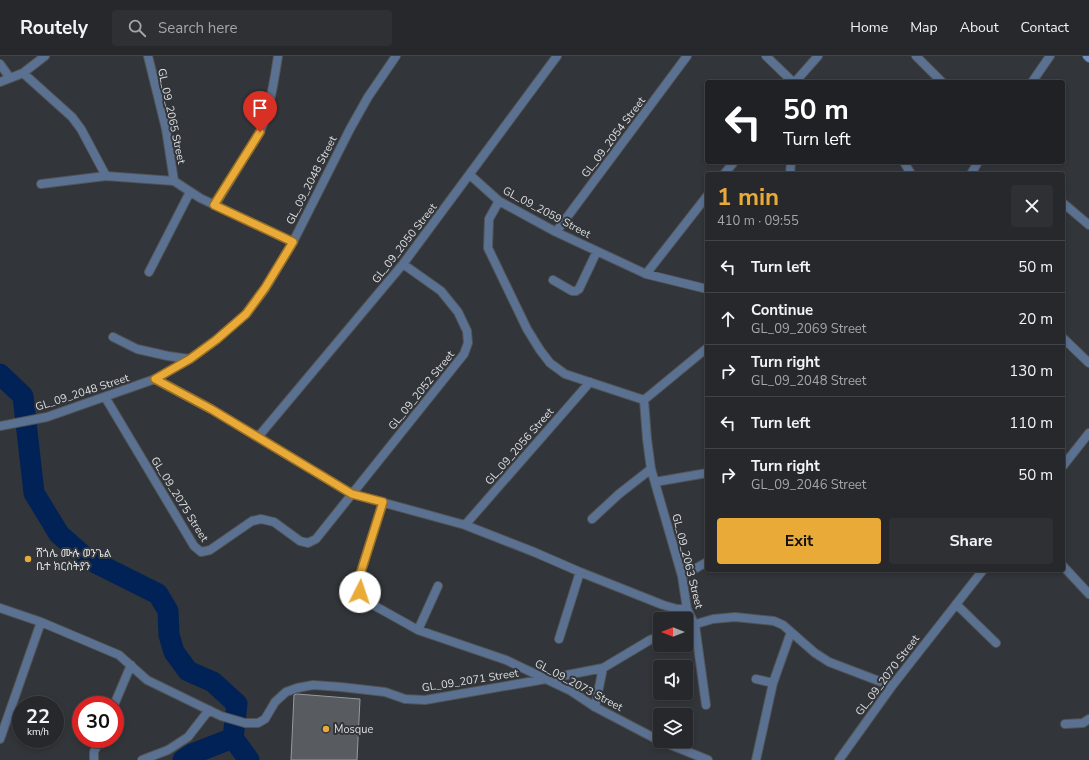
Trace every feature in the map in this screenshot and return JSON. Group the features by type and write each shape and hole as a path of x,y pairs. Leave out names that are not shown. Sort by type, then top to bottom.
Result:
{"street":[{"path":"0,82 23,73 45,56"},
{"name":"GL_09_2065 Street","path":"148,56 166,129 174,181"},
{"path":"214,205 260,132 265,120 271,96 278,56"},
{"name":"GL_09_2048 Street","path":"0,426 46,417 155,379 190,359 216,340 246,314 265,288 293,242 350,129 368,97 396,56"},
{"name":"GL_09_2050 Street","path":"258,437 403,264 557,56"},
{"name":"GL_09_2054 Street","path":"556,232 687,56"},
{"path":"766,56 792,80"},
{"path":"796,80 818,56"},
{"path":"916,56 940,80"},
{"path":"1033,80 1050,56"},
{"path":"0,64 10,78"},
{"path":"23,73 72,117 81,129 106,176"},
{"path":"726,172 732,164"},
{"name":"GL_09_2059 Street","path":"470,175 499,201 556,232 646,274 705,289"},
{"path":"41,184 106,176 174,181 190,192 214,205 293,242"},
{"path":"149,272 190,192"},
{"path":"646,274 705,199"},
{"path":"499,201 489,219 488,248 527,329 550,363 565,374 644,400 705,353"},
{"path":"1065,205 1089,225"},
{"name":"GL_09_2059 Street","path":"553,280 572,291 576,291 579,288 597,251"},
{"name":"GL_09_2052 Street","path":"352,494 464,354 468,343 467,330 458,312 441,291 403,264"},
{"path":"113,337 137,349 161,355 190,359"},
{"path":"1065,340 1089,363"},
{"path":"155,379 211,409 352,494 465,525 663,605 677,609 687,609"},
{"name":"GL_09_2056 Street","path":"465,525 590,382"},
{"name":"GL_09_2075 Street","path":"105,397 194,546 201,552 210,550 252,521 261,519 274,522 300,541 308,543 316,539 352,494"},
{"name":"GL_09_2063 Street","path":"644,400 651,469 682,576 687,609 695,625 706,705"},
{"path":"1065,463 1089,433"},
{"path":"592,519 619,494 651,469"},
{"path":"655,482 705,473"},
{"name":"GL_09_2073 Street","path":"383,502 359,578 360,592 366,601 418,630 506,660 546,679 571,691 595,707 653,737"},
{"path":"682,576 705,563"},
{"path":"1065,568 1089,594"},
{"path":"559,639 580,572"},
{"name":"GL_09_2070 Street","path":"839,760 892,686 981,572"},
{"path":"418,630 438,586"},
{"path":"956,604 996,643"},
{"path":"0,608 41,622 119,655 147,680 209,710 188,737 168,750 142,760"},
{"path":"695,625 714,619 735,617 774,621 784,625 815,653 829,662 892,686"},
{"path":"0,739 41,622"},
{"path":"756,760 773,683 791,632"},
{"name":"GL_09_2071 Street","path":"209,710 222,716 245,723 258,723 265,719 275,702 286,692 313,685 385,692 405,699 425,700 603,668 653,639"},
{"path":"118,696 131,665"},
{"path":"595,707 603,668"},
{"path":"756,679 773,683"},
{"path":"1066,724 1083,723 1089,719"},
{"path":"94,760 94,752 96,748"},
{"name":"GL_09_2073 Street","path":"678,748 708,760"}],"building":[{"name":"Mosque","path":"294,695 360,699 357,760 291,760"}],"waterway":[{"path":"0,374 23,396 34,493 59,534 86,558 158,594 168,611 169,635 174,652 188,671 213,682 237,704 233,738 249,760"},
{"path":"183,760 192,754 233,738"}],"place":[{"name":"ሸጎሌ ሙሉ ወንጌል ቤተ ክርስትያን","path":"28,559"},
{"name":"Mosque","path":"326,729"}],"route":[{"path":"260,132 214,205 293,242 265,288 246,314 216,340 190,359 155,379 211,409 352,494 383,502 359,578 360,592"}]}
